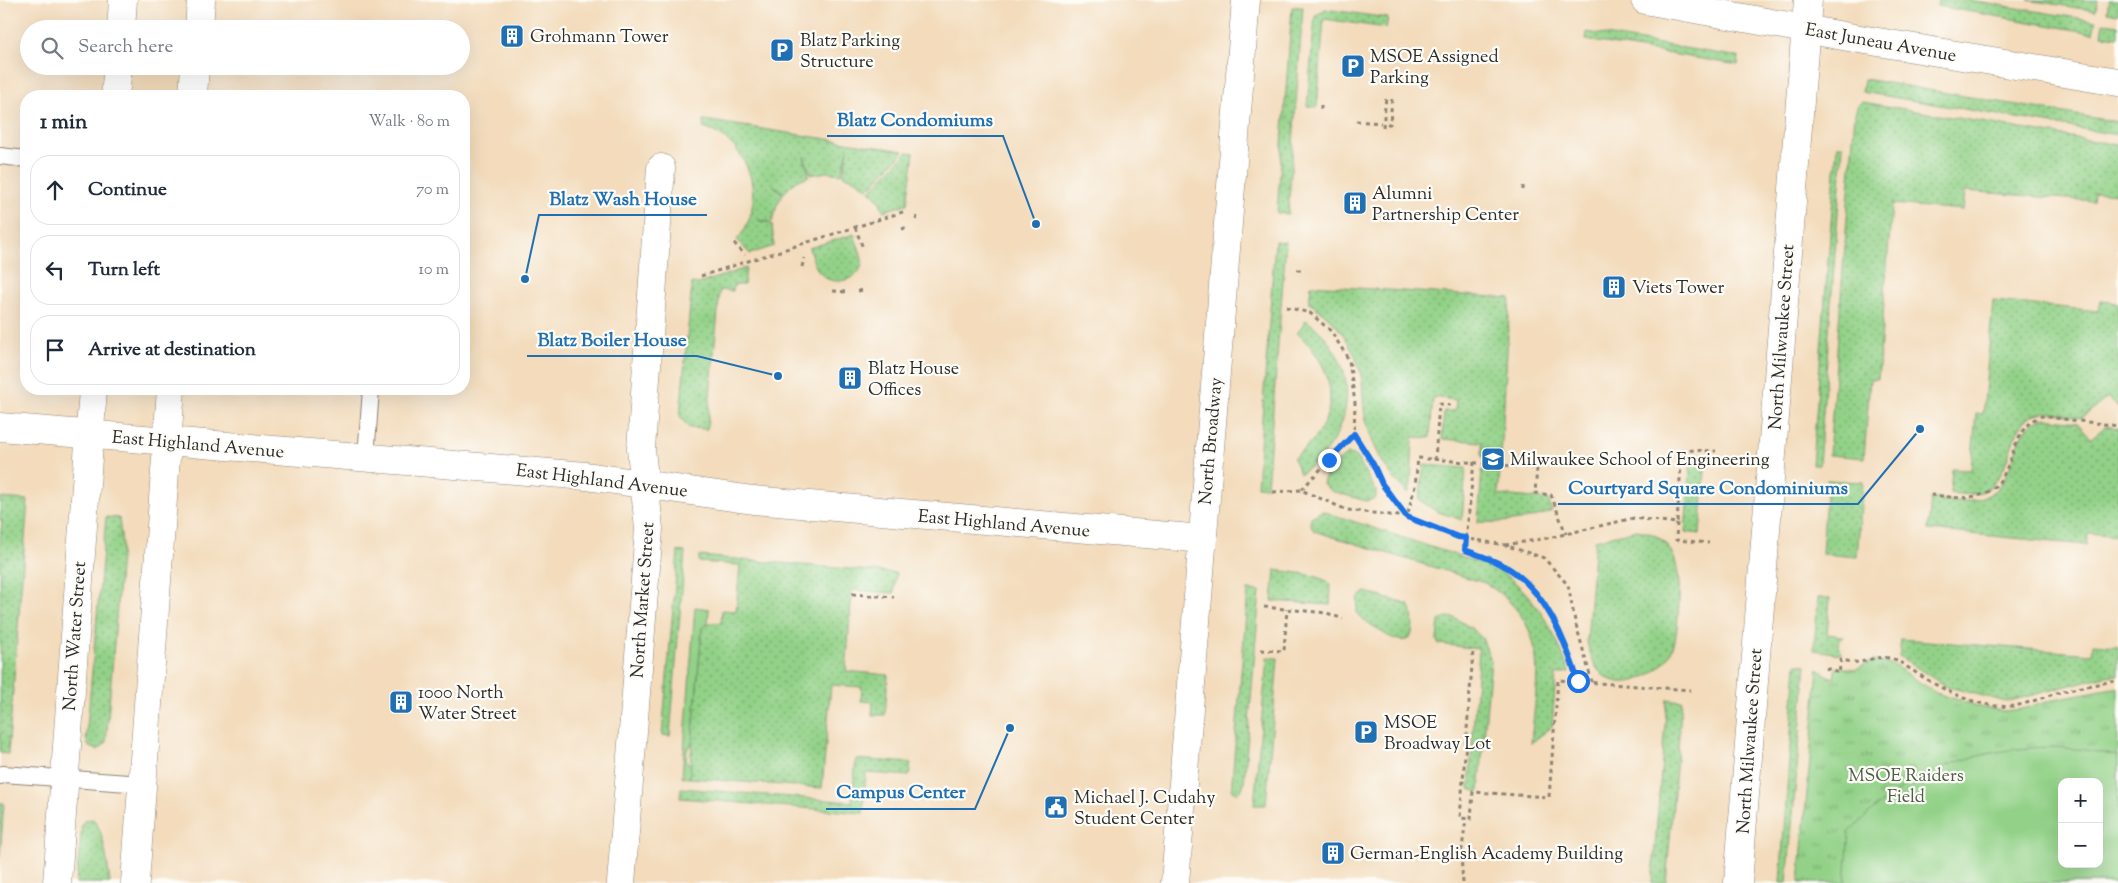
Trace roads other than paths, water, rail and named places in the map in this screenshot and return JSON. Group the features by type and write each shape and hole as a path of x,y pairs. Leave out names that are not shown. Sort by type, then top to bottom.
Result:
{"street":[{"path":"121,20 123,0"},
{"path":"199,20 201,0"},
{"name":"North Broadway","path":"1176,883 1246,0"},
{"name":"East Juneau Avenue","path":"1644,0 2118,82"},
{"name":"North Milwaukee Street","path":"1738,883 1808,0"},
{"path":"116,90 117,75"},
{"path":"194,90 195,75"},
{"name":"North Market Street","path":"621,883 649,529 641,449 661,168"},
{"name":"North Water Street","path":"57,883 63,778 93,395"},
{"path":"135,883 170,395"},
{"name":"East Highland Avenue","path":"0,427 586,476 753,500 1203,540"}],"lane":[{"path":"0,156 20,158"},
{"path":"366,457 371,395"},
{"path":"0,776 3,774 142,784"}],"place":[{"name":"Grohmann Tower","path":"512,36"},
{"name":"Blatz Parking Structure","path":"782,50"},
{"name":"MSOE Assigned Parking","path":"1353,66"},
{"name":"Alumni Partnership Center","path":"1355,203"},
{"name":"Blatz Condomiums","path":"1036,224"},
{"name":"Blatz Wash House","path":"525,279"},
{"name":"Viets Tower","path":"1614,287"},
{"name":"Blatz Boiler House","path":"778,376"},
{"name":"Blatz House Offices","path":"850,378"},
{"name":"Courtyard Square Condominiums","path":"1920,429"},
{"name":"Milwaukee School of Engineering","path":"1493,459"},
{"name":"1000 North Water Street","path":"401,702"},
{"name":"Campus Center","path":"1010,728"},
{"name":"MSOE Broadway Lot","path":"1366,732"},
{"name":"Michael J. Cudahy Student Center","path":"1056,807"},
{"name":"German-English Academy Building","path":"1333,853"}],"park label":[{"name":"MSOE Raiders Field","path":"1906,785"}]}
